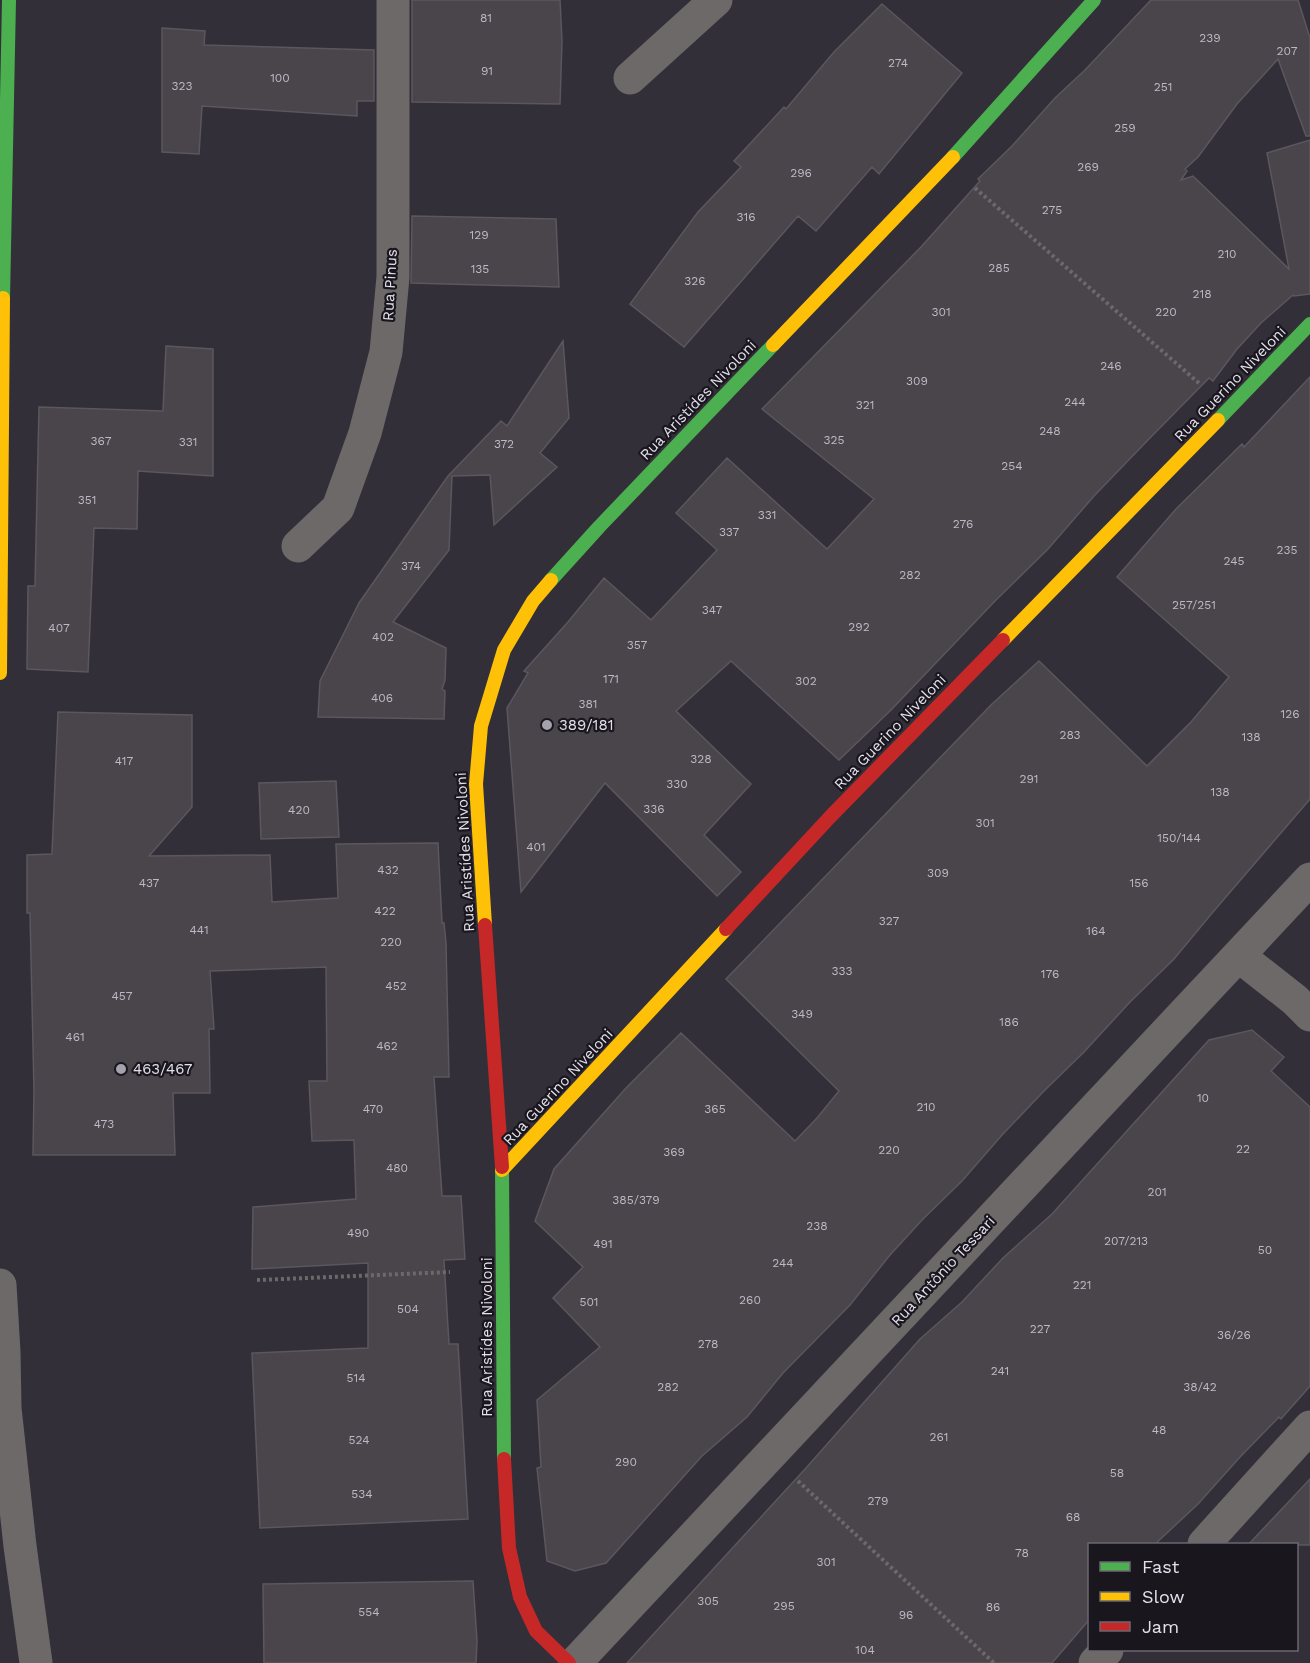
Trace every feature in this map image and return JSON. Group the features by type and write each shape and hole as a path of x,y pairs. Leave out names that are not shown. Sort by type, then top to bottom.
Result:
{"street":[{"path":"0,673 2,230 9,0"},
{"name":"Rua Pinus","path":"298,546 338,508 365,433 386,352 393,277 393,0"},
{"path":"630,78 716,0"},
{"name":"Rua Aristídes Nivoloni","path":"569,1663 536,1631 520,1597 509,1548 504,1476 502,1170 476,784 481,726 504,651 532,601 599,526 947,164 1093,0"},
{"name":"Rua Guerino Niveloni","path":"502,1170 830,817 1310,324"},
{"name":"Rua Antônio Tessari","path":"575,1663 1310,879"},
{"path":"1239,956 1295,1000 1310,1015"},
{"path":"0,1286 4,1352 2,1407 36,1663"},
{"path":"1206,1543 1310,1427"},
{"path":"1095,1663 1106,1651"}],"path":[{"path":"947,164 1229,409"},
{"path":"257,1280 450,1272"},
{"path":"797,1481 993,1663"}],"building":[{"path":"412,0 560,0 562,41 560,104 412,102"},
{"path":"1151,0 1298,0 1310,38 1310,136 1306,136 1278,59 1237,104 1198,157 1185,169 1187,171 1181,180 1193,176 1289,269 1267,153 1310,140 1310,294 1293,295 1261,323 1237,349 1213,381 1209,378 1094,496 1048,549 839,760 731,661 676,711 751,784 704,835 741,872 717,896 605,783 521,892 507,708 528,673 524,671 604,578 651,620 717,550 676,513 727,458 827,549 874,499 762,409 921,247 980,181 978,179"},
{"path":"882,4 962,73 879,174 872,167 816,231 798,216 684,347 630,304 698,212 741,167 734,161 784,107 786,109 834,52"},
{"path":"162,28 205,31 204,45 374,50 374,101 357,101 357,116 202,106 199,154 162,152"},
{"path":"412,216 556,219 559,287 411,283"},
{"path":"563,341 569,418 540,453 557,467 494,525 490,475 452,476 449,550 393,622 446,648 445,680 442,689 445,691 444,719 318,717 320,681 359,603 448,476 501,421 507,426"},
{"path":"166,346 213,349 213,476 138,471 137,529 94,528 88,672 27,669 28,586 35,586 39,407 163,411"},
{"path":"1310,377 1310,799 1174,959 1044,1091 962,1181 923,1219 890,1255 850,1305 783,1373 747,1417 702,1456 606,1563 575,1571 547,1561 537,1468 541,1467 537,1400 600,1347 553,1298 583,1267 535,1221 554,1169 626,1088 681,1033 795,1141 817,1118 839,1091 726,979 992,704 1039,661 1147,766 1191,722 1229,677 1117,577 1176,509 1242,444 1244,447"},
{"path":"58,712 192,715 192,807 149,856 270,855 272,902 338,898 336,844 438,843 442,923 444,923 446,943 449,1077 434,1077 442,1196 461,1196 465,1259 444,1260 449,1344 458,1344 468,1519 260,1528 252,1353 368,1348 368,1263 252,1269 253,1207 356,1199 354,1140 312,1141 309,1081 327,1081 326,967 210,971 214,1029 209,1029 210,1093 173,1093 175,1155 33,1155 34,1091 27,855 52,854"},
{"path":"336,781 339,837 261,839 259,783"},
{"path":"1252,1030 1284,1057 1271,1071 1310,1107 1310,1386 1281,1419 1279,1417 1198,1504 1156,1543 1088,1543 1088,1621 1052,1663 627,1663 806,1468 920,1339 962,1302 1003,1258 1052,1214 1209,1040"},
{"path":"1310,1479 1310,1545 1250,1543"},
{"path":"473,1581 477,1641 476,1663 264,1663 263,1584"}],"traffic: fast":[{"path":"3,298 9,0"},
{"path":"953,157 1094,0"},
{"path":"1218,420 1310,324"},
{"path":"551,580 773,345"},
{"path":"502,1167 504,1459"}],"traffic: slow":[{"path":"773,345 953,157"},
{"path":"0,673 3,298"},
{"path":"1003,640 1218,420"},
{"path":"485,925 476,784 481,726 504,650 533,601 551,580"},
{"path":"502,1170 726,929"}],"traffic: jam":[{"path":"726,929 830,817 1003,640"},
{"path":"485,925 502,1167"},
{"path":"504,1459 509,1548 520,1597 536,1631 569,1663"}],"place":[{"name":"389/181","path":"547,725"},
{"name":"463/467","path":"121,1069"}]}
